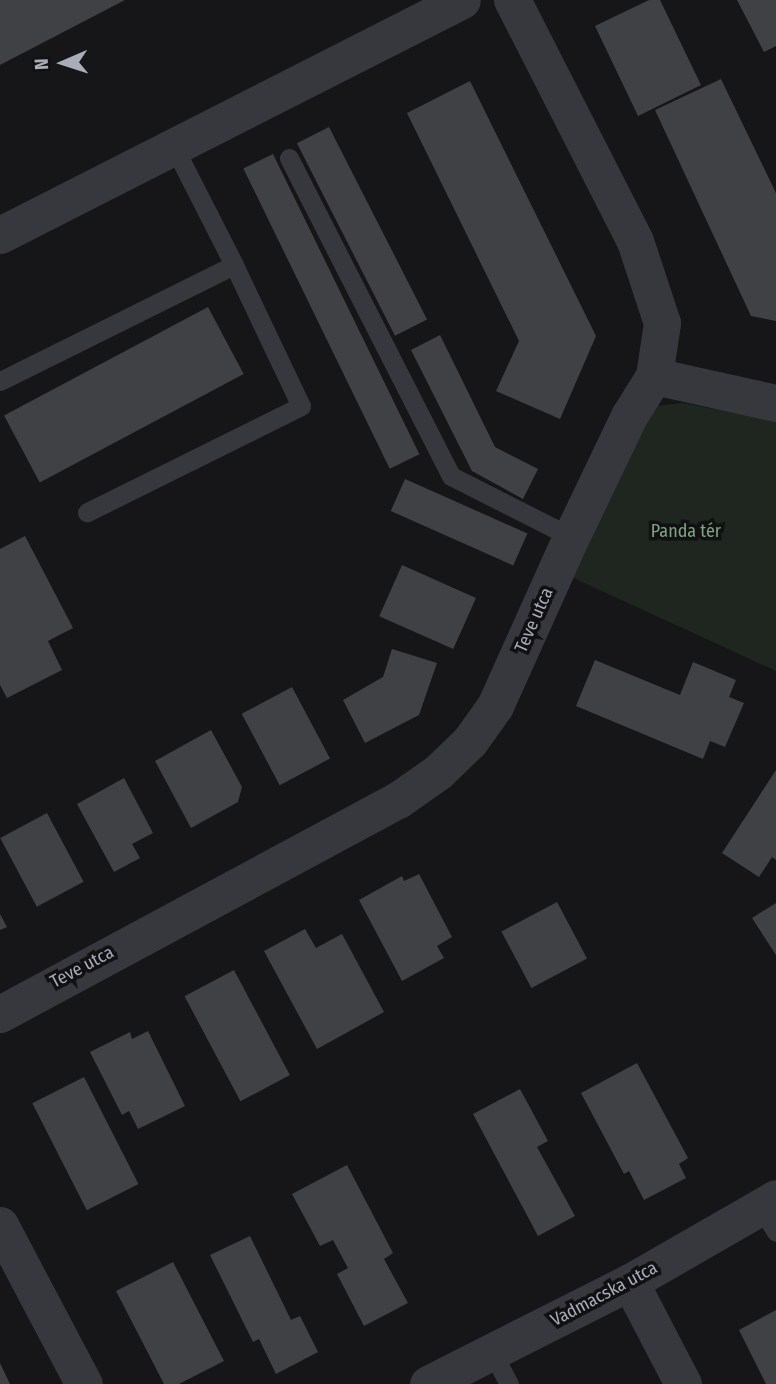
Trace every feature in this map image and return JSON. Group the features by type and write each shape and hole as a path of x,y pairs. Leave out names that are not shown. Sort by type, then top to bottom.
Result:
{"street":[{"path":"0,236 462,0"},
{"name":"Teve utca","path":"0,1014 398,800 438,772 470,741 495,706 629,416 654,376 662,323 635,241 512,0"},
{"path":"654,376 776,403"},
{"name":"Vadmacska utca","path":"428,1384 771,1212"},
{"path":"0,1225 84,1384"},
{"path":"631,1282 683,1384"}],"lane":[{"path":"87,512 301,406 174,147"},
{"path":"289,158 451,476 571,537"},
{"path":"0,381 234,265"},
{"path":"492,1352 509,1384"}],"green space":[{"name":"Panda tér","path":"683,403 776,421 776,671 567,575 641,418 657,406"}],"building":[{"path":"0,0 125,0 0,65"},
{"path":"649,0 660,0 701,85 638,116 595,26"},
{"path":"737,0 776,0 776,46 764,52"},
{"path":"721,79 776,193 776,321 751,316 655,110"},
{"path":"470,81 596,336 560,419 496,391 519,341 407,113"},
{"path":"329,127 427,319 395,336 297,143"},
{"path":"273,154 419,454 390,469 243,168"},
{"path":"208,307 244,374 40,483 4,415"},
{"path":"440,335 495,447 538,469 523,499 472,471 411,350"},
{"path":"405,479 527,534 513,565 391,511"},
{"path":"25,536 73,628 48,641 62,670 7,698 0,685 0,549"},
{"path":"402,565 476,598 453,649 379,616"},
{"path":"392,649 437,663 419,715 365,743 343,700 383,677"},
{"path":"595,660 680,695 693,662 736,680 729,697 744,703 725,747 710,741 703,759 576,706"},
{"path":"292,687 330,759 280,785 242,714"},
{"path":"211,730 242,787 238,802 191,828 155,761"},
{"path":"776,770 776,860 772,857 759,877 722,853"},
{"path":"124,778 153,833 132,844 140,858 114,872 77,804"},
{"path":"47,813 84,882 37,907 0,838"},
{"path":"419,874 452,937 437,946 444,958 402,981 359,900 402,876 404,881"},
{"path":"557,902 587,959 531,988 501,932"},
{"path":"776,903 776,955 752,918"},
{"path":"0,914 7,927 0,930"},
{"path":"305,929 316,948 342,934 384,1012 317,1049 264,951"},
{"path":"234,970 290,1075 240,1101 185,996"},
{"path":"148,1031 185,1106 138,1129 129,1111 122,1115 90,1052 130,1032 132,1039"},
{"path":"637,1063 688,1158 679,1164 686,1178 644,1200 629,1171 624,1174 581,1093"},
{"path":"84,1077 138,1184 87,1210 32,1103"},
{"path":"520,1089 548,1141 537,1147 575,1216 538,1236 473,1114"},
{"path":"347,1165 393,1253 384,1259 408,1303 364,1326 337,1274 348,1268 333,1240 320,1246 292,1194"},
{"path":"250,1236 291,1320 300,1316 318,1352 276,1374 259,1339 253,1342 210,1255"},
{"path":"173,1262 224,1361 179,1384 164,1384 116,1291"},
{"path":"776,1310 776,1384 766,1384 739,1330"},
{"path":"0,1363 10,1384 0,1384"}]}
